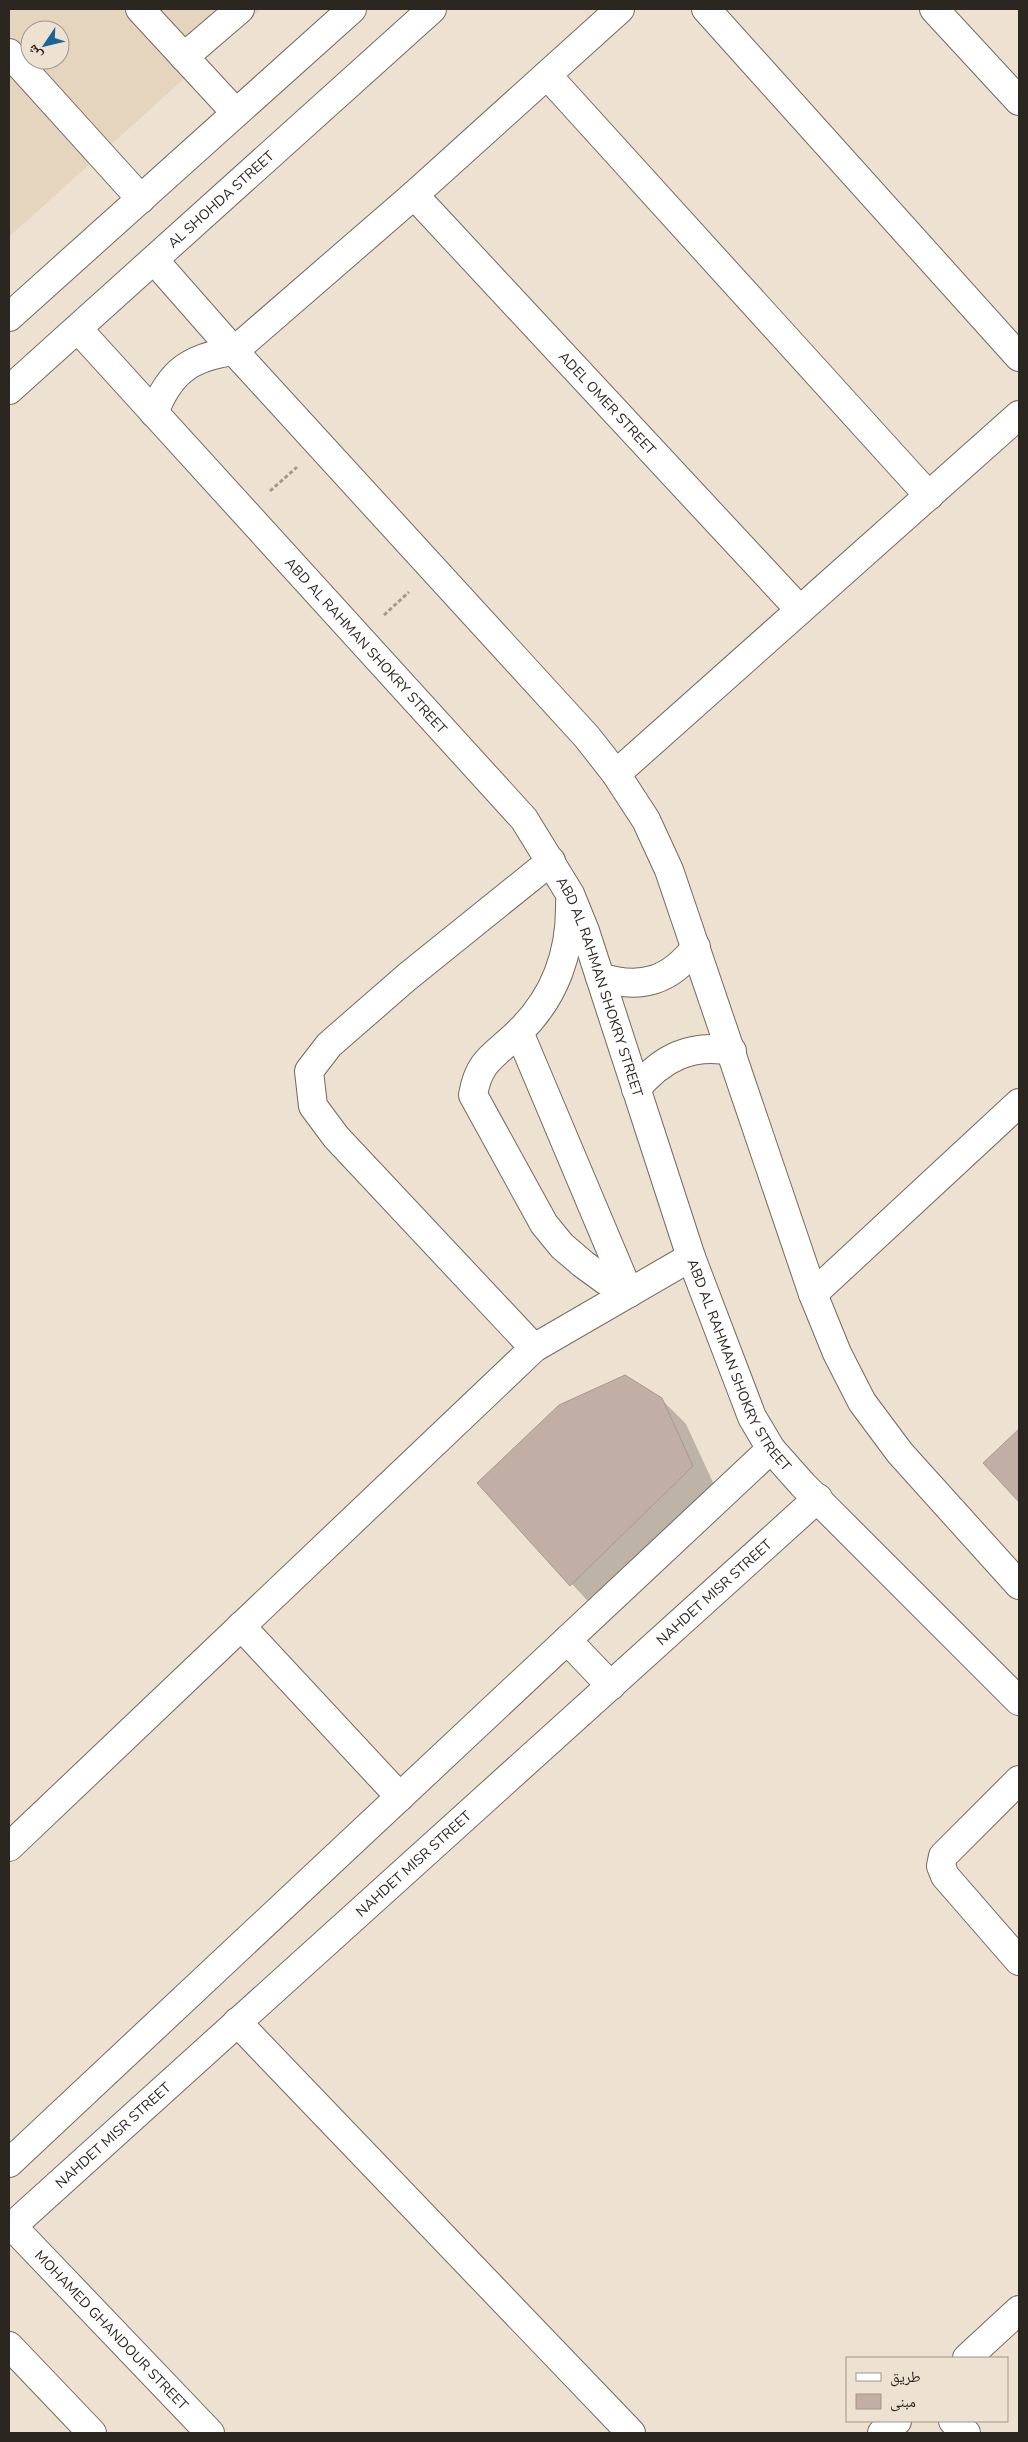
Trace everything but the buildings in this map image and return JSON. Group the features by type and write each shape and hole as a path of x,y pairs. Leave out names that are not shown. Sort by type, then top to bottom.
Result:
{"main road":[{"path":"140,9 236,113"},
{"path":"184,57 240,9"},
{"path":"9,317 352,9"},
{"name":"AL SHOHDA STREET","path":"9,390 432,9"},
{"path":"154,413 161,394 172,379 190,363 210,354 234,351 414,196 620,9"},
{"path":"706,9 1019,357"},
{"path":"934,9 1019,101"},
{"path":"9,53 141,199"},
{"path":"547,75 929,496"},
{"name":"ADEL OMER STREET","path":"414,196 800,610"},
{"path":"154,260 234,351 587,737 616,774 646,820 662,853 732,1051 813,1294 837,1353 862,1402 900,1453 1019,1585"},
{"name":"ABD AL RAHMAN SHOKRY STREET","path":"78,329 524,819 570,894 600,977 691,1257 752,1417 770,1449 803,1486 818,1498 1019,1701"},
{"path":"616,774 1019,415"},
{"path":"534,1348 336,1137 313,1106 309,1071 330,1044 407,977 551,861"},
{"path":"570,894 570,924 565,955 555,984 542,1006 519,1032 493,1053 481,1066 475,1080 473,1095 544,1224 562,1246 583,1264 605,1280 629,1293"},
{"path":"600,977 632,984 648,982 676,969 696,947"},
{"path":"519,1032 629,1293"},
{"path":"636,1089 665,1060 684,1052 716,1048 732,1051"},
{"path":"813,1294 1019,1103"},
{"path":"9,1847 534,1348 691,1257"},
{"path":"9,2163 770,1449"},
{"name":"NAHDET MISR STREET","path":"10,2228 818,1498"},
{"path":"241,1626 400,1797"},
{"path":"567,1640 611,1686"},
{"path":"1019,1780 943,1856 941,1866 944,1876 1019,1961"},
{"path":"237,2022 631,2433"},
{"name":"MOHAMED GHANDOUR STREET","path":"10,2228 210,2433"},
{"path":"968,2357 1019,2310"},
{"path":"9,2346 92,2433"},
{"path":"882,2433 895,2422"},
{"path":"954,2422 966,2433"}],"path":[{"path":"245,513 322,446"},
{"path":"360,638 433,569"}],"shaded area":[{"path":"9,9 261,9 9,237"}]}
